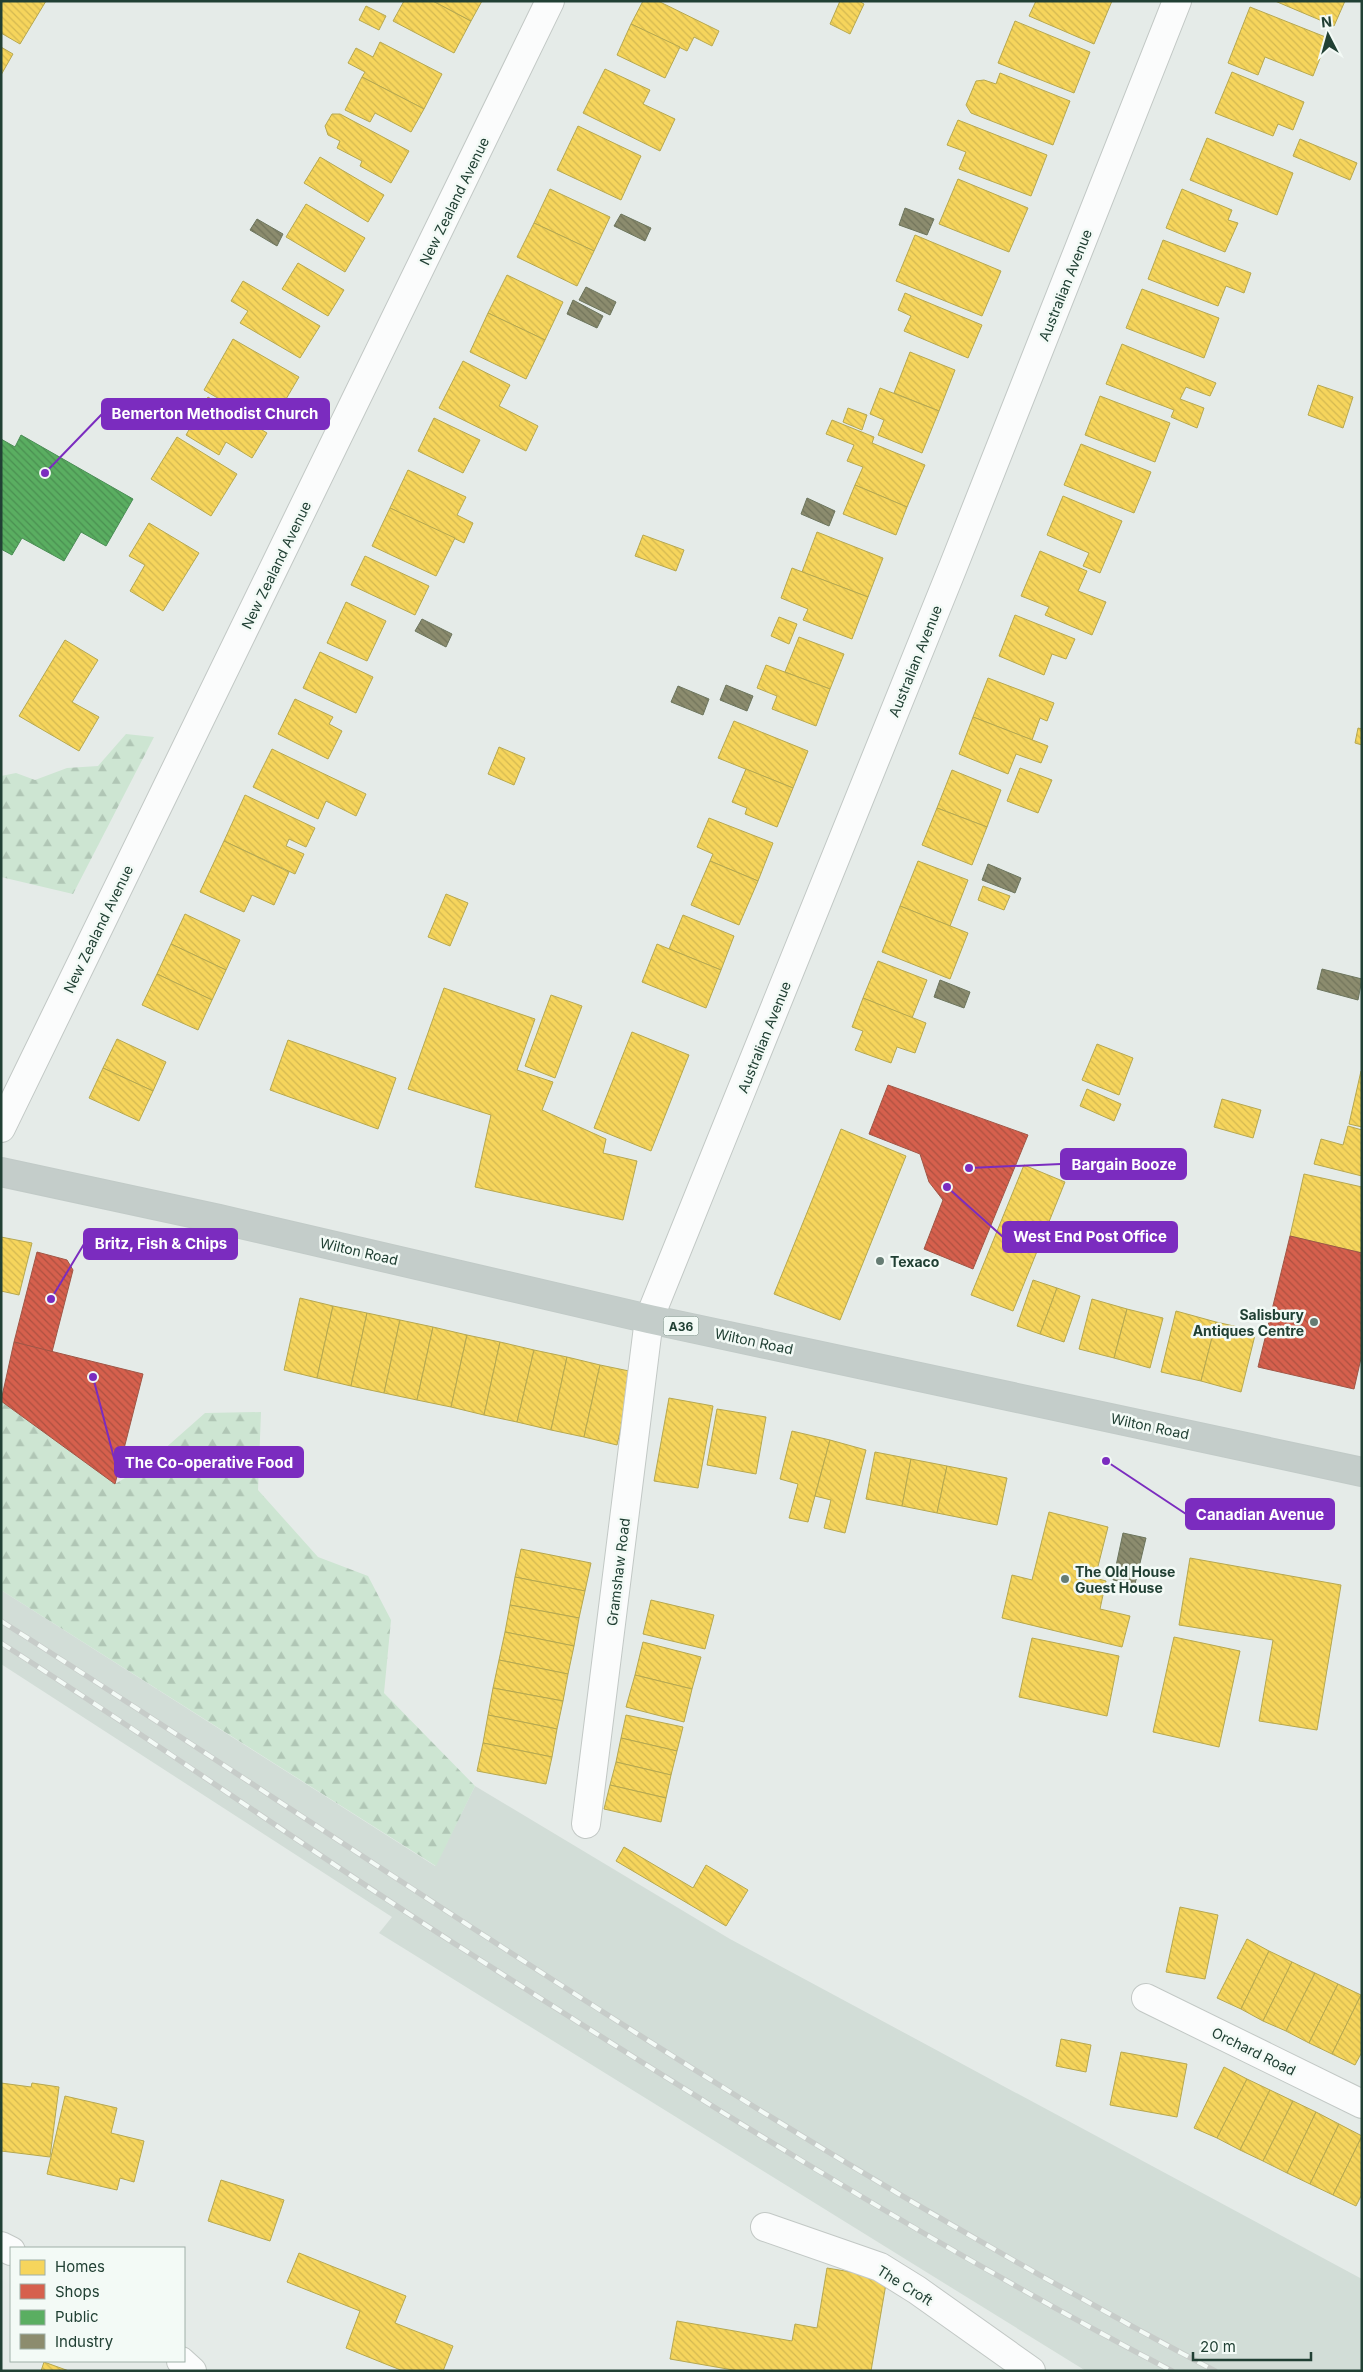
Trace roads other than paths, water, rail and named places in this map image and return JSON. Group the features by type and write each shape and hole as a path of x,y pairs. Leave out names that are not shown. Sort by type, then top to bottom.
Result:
{"highway":[{"name":"Wilton Road","path":"1,1172 219,1219 649,1319 1362,1472"}],"street":[{"name":"New Zealand Avenue","path":"1,1128 550,1"},
{"name":"Australian Avenue","path":"649,1319 950,575 1177,1"},
{"name":"Gramshaw Road","path":"586,1824 649,1319"},
{"name":"Orchard Road","path":"1146,1998 1362,2104"},
{"name":"The Croft","path":"765,2227 880,2267 1032,2371"},
{"path":"182,2362 192,2371"}],"railway":[{"path":"1,1621 542,1973 784,2125 967,2234 1215,2371"},
{"path":"1,1643 452,1942 629,2054 897,2218 1079,2321 1172,2371"}],"place":[{"name":"Bemerton Methodist Church","path":"45,473"},
{"name":"Bargain Booze","path":"969,1168"},
{"name":"West End Post Office","path":"947,1187"},
{"name":"Texaco","path":"880,1261"},
{"name":"Britz, Fish & Chips","path":"51,1299"},
{"name":"Salisbury Antiques Centre","path":"1314,1322"},
{"name":"The Co-operative Food","path":"93,1377"},
{"name":"Canadian Avenue","path":"1106,1461"},
{"name":"The Old House Guest House","path":"1065,1579"}]}
